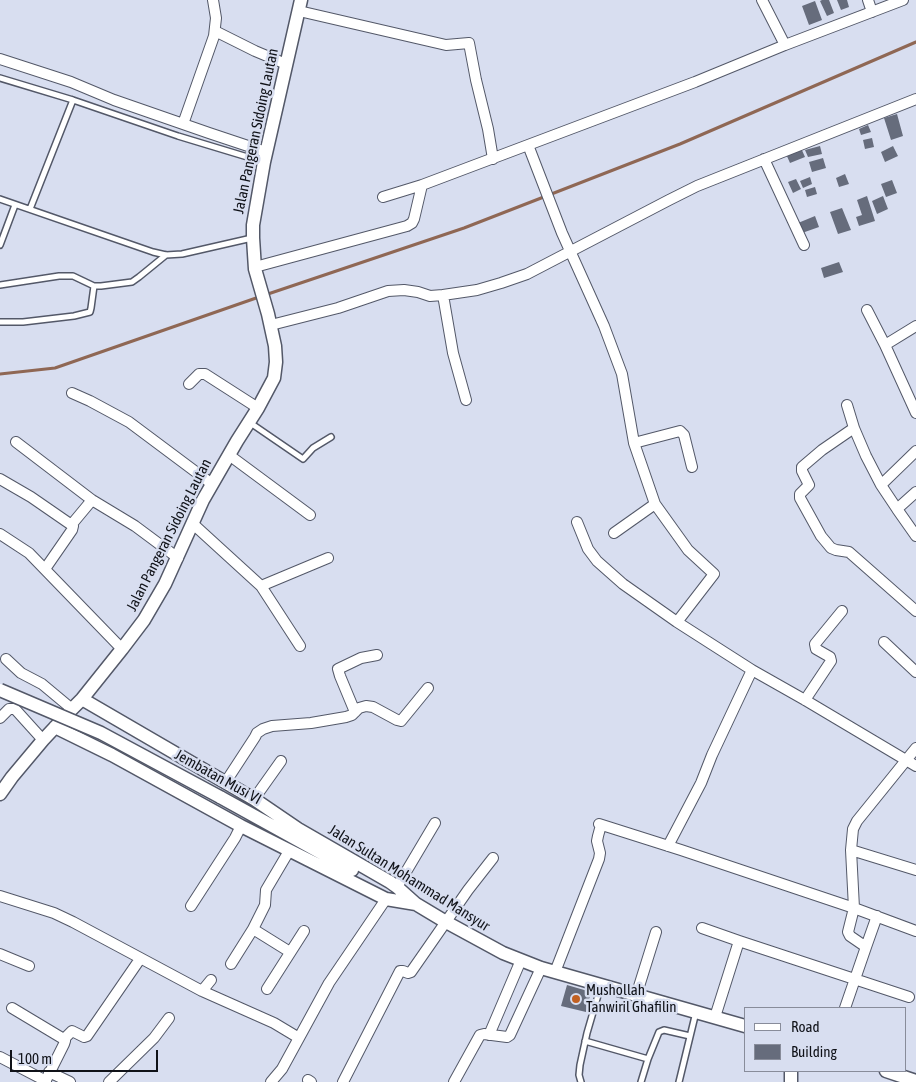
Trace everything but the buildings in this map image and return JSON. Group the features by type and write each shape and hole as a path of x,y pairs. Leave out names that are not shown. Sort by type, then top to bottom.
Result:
{"street":[{"path":"182,124 212,45 216,18 213,0"},
{"path":"762,0 785,45"},
{"path":"868,0 872,12"},
{"path":"383,197 422,185 695,82 903,0"},
{"path":"300,5 446,45 468,42 493,158"},
{"name":"Jalan Pangeran Sidoing Lautan","path":"0,794 12,777 55,727 82,699 122,649 154,604 178,558 192,523 212,484 270,387 276,370 276,354 270,320 255,268 253,225 265,157 300,5"},
{"path":"215,31 254,51 286,64"},
{"path":"0,59 71,82 265,157"},
{"path":"270,320 338,308 388,291 404,290 430,296 501,283 527,274 698,186 916,99"},
{"path":"528,145 570,251 604,326 622,374 634,443 655,504 688,550 714,574 677,622"},
{"path":"764,159 804,245"},
{"path":"255,268 407,226 414,219 422,185"},
{"path":"443,295 453,353 466,400"},
{"path":"867,310 916,413"},
{"path":"885,345 916,326"},
{"path":"189,384 199,374 203,374 258,408"},
{"path":"72,393 129,422 212,484"},
{"path":"846,405 866,456 897,510 916,536"},
{"path":"854,428 822,450 802,467 808,485 800,494 800,498 821,536 832,548 849,552 916,611"},
{"path":"634,443 680,431 684,435 692,467"},
{"path":"16,442 92,500 135,526 178,558"},
{"path":"881,484 916,451"},
{"path":"229,455 310,515"},
{"path":"0,480 31,497 72,524"},
{"path":"897,510 916,492"},
{"path":"45,569 72,530 72,524 92,500"},
{"path":"614,533 655,504"},
{"path":"577,522 596,561 624,584 677,622 752,670 916,766"},
{"path":"192,523 261,586 300,646"},
{"path":"0,534 29,553 122,649"},
{"path":"261,586 328,558"},
{"path":"805,700 831,662 830,657 816,649 815,644 842,611"},
{"path":"884,642 916,672"},
{"path":"354,712 338,669 360,658 377,655"},
{"path":"6,659 21,673 42,684 72,709"},
{"path":"668,846 701,783 752,670"},
{"path":"225,783 260,730 272,726 311,723 346,717 359,708 366,706 373,707 401,721 428,688"},
{"name":"Jembatan Musi VI","path":"0,690 101,733 156,761 416,904"},
{"name":"Jalan Sultan Mohammad Mansyur","path":"82,699 254,799 298,829 397,887 416,904 503,953 541,968 744,1026"},
{"path":"0,718 9,710 14,709 44,740"},
{"path":"55,727 112,755 289,851 386,899 416,904"},
{"path":"866,947 848,933 854,908 852,833 855,824 916,748"},
{"path":"254,799 281,761"},
{"path":"397,887 436,823"},
{"path":"555,972 599,859 598,836 600,825 854,908 916,931"},
{"path":"191,906 241,826"},
{"path":"851,850 916,870"},
{"path":"231,964 253,929 265,905 266,890 289,851"},
{"path":"344,1082 400,972 403,970 408,973 411,972 468,890 493,858"},
{"path":"0,896 54,913 73,922 202,991 274,1023 299,1038"},
{"path":"271,1082 282,1069 329,983 386,899"},
{"path":"845,1007 877,916"},
{"path":"702,928 909,997"},
{"path":"253,929 290,952"},
{"path":"267,989 304,931"},
{"path":"636,996 656,932"},
{"path":"715,1017 739,941"},
{"path":"0,954 29,966"},
{"path":"47,1078 65,1042 64,1039 72,1031 84,1037 87,1036 140,959"},
{"path":"488,1035 521,960"},
{"path":"454,1082 478,1037 482,1034 510,1036 541,968"},
{"path":"202,991 210,980"},
{"path":"12,1008 64,1039"},
{"path":"110,1082 154,1038 169,1018"},
{"path":"0,1057 47,1078 70,1082"},
{"path":"889,1072 916,1081"}],"lane":[{"path":"0,78 73,100 178,136 265,157"},
{"path":"30,210 73,100"},
{"path":"0,199 166,255 182,254 253,238"},
{"path":"0,245 15,205"},
{"path":"0,285 66,276 73,276 94,286 132,282 166,255"},
{"path":"0,322 23,322 86,314 90,312 94,286"},
{"path":"248,424 303,460 313,448 331,437"},
{"path":"581,1082 579,1072 585,1041 601,985"},
{"path":"679,1082 696,1012"},
{"path":"641,1082 657,1034 660,1031 664,1030 690,1036"},
{"path":"585,1041 648,1059"}],"waterway":[{"path":"265,295 464,228 680,144 916,42"},
{"path":"0,374 55,368 259,297"}],"place":[{"name":"Mushollah Tanwiril Ghafilin","path":"576,999"}]}
